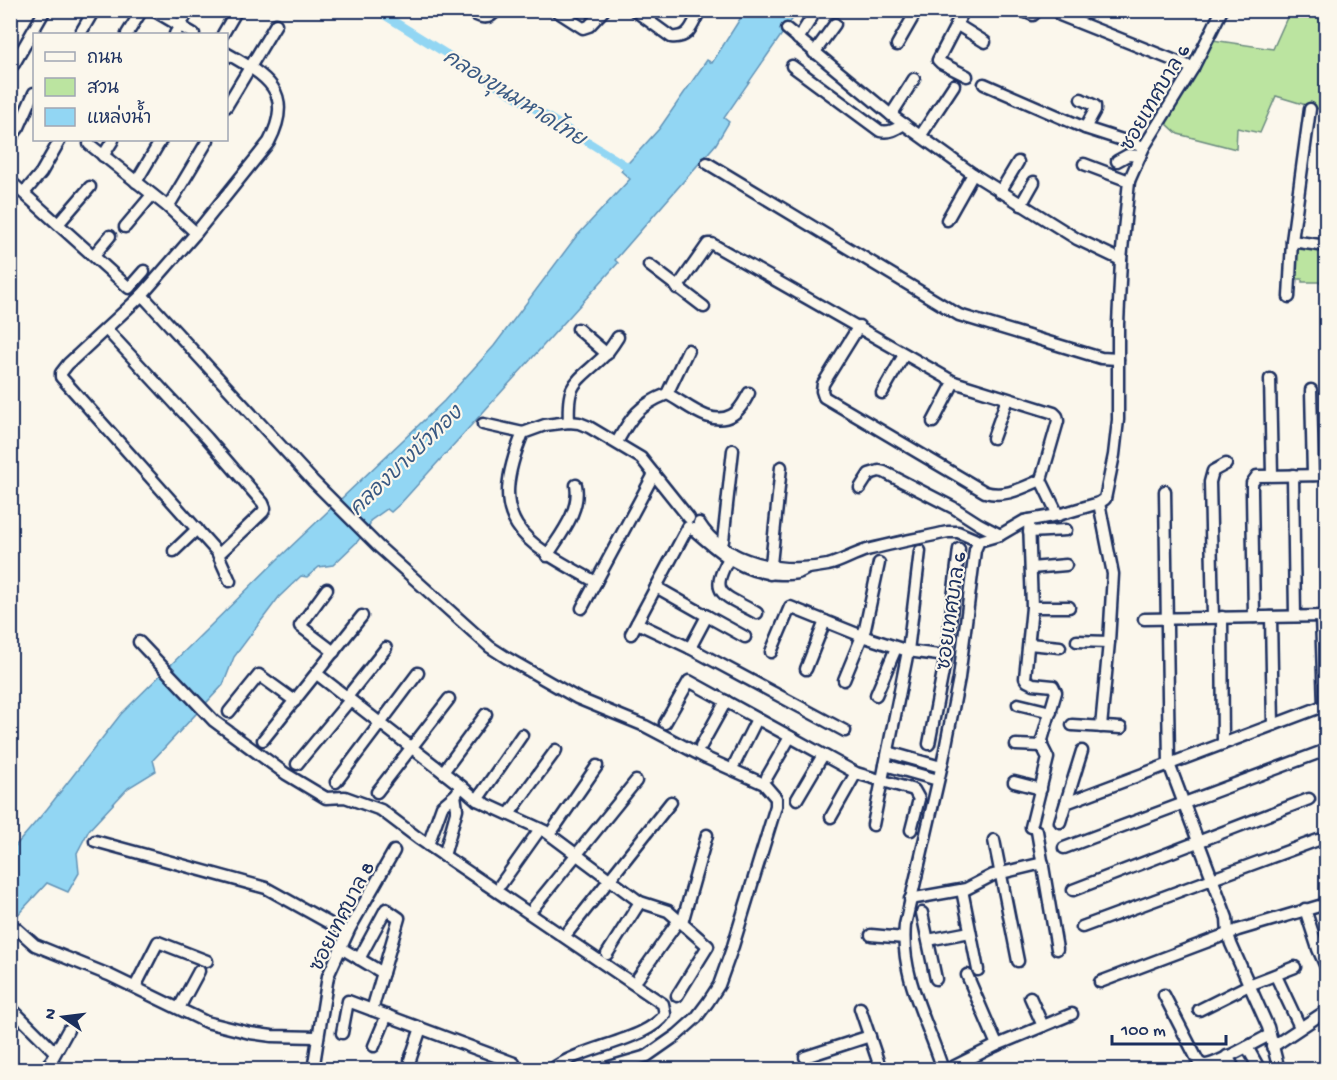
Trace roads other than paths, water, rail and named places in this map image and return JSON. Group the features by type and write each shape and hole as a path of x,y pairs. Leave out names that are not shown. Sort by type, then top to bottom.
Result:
{"street":[{"path":"14,64 45,10"},
{"path":"81,33 94,10"},
{"path":"128,33 142,10"},
{"path":"153,10 177,30 189,10"},
{"path":"224,33 237,10"},
{"path":"468,10 484,18 494,14 496,10"},
{"path":"555,10 583,27 589,27 604,10"},
{"path":"634,10 671,37 678,38 687,34 700,10"},
{"path":"897,45 917,10"},
{"path":"1021,10 1033,15 1038,10"},
{"name":"ซอยเทศบาล 6","path":"945,1070 914,991 905,958 904,938 910,899 959,678 975,539 1000,535 1099,503 1105,499 1109,486 1118,420 1121,260 1129,181 1142,151 1193,68 1219,12"},
{"path":"967,76 938,60 958,15 985,42"},
{"path":"1060,15 1193,68"},
{"path":"798,39 812,17"},
{"path":"228,105 276,24"},
{"path":"814,53 835,24"},
{"path":"787,29 891,115 973,174 1077,239 1121,260"},
{"path":"228,54 265,76 277,94 280,109 278,125 269,142 196,233 142,295 63,369 61,377 219,554 230,580"},
{"path":"792,66 880,131 893,131 904,124"},
{"path":"891,115 914,79"},
{"path":"984,84 1142,151"},
{"path":"921,135 954,85"},
{"path":"10,139 19,127 33,95"},
{"path":"1081,99 1095,106 1085,128"},
{"path":"1289,297 1293,241 1310,109"},
{"path":"24,193 41,173 59,141"},
{"path":"103,156 111,141"},
{"path":"136,182 160,141"},
{"path":"168,207 207,141"},
{"path":"88,144 168,207 196,233"},
{"path":"1117,161 1142,151"},
{"path":"1000,192 1018,162"},
{"path":"707,164 959,315 1101,358 1118,359"},
{"path":"1084,164 1129,181"},
{"path":"947,220 973,174"},
{"path":"10,181 129,288 144,271"},
{"path":"1021,205 1034,182"},
{"path":"59,223 90,187"},
{"path":"125,227 152,195"},
{"path":"94,255 110,237"},
{"path":"1293,241 1326,246"},
{"path":"677,288 710,243 954,382 1054,413 1057,416 1041,480 1058,515"},
{"path":"649,265 704,308"},
{"path":"142,295 313,481 379,548 490,647 577,698 645,726 706,758 764,784 776,798 776,806 733,946 719,985 708,1002 696,1018 677,1035 647,1056 599,1070"},
{"path":"859,327 827,377 822,392 824,397 985,492 996,495 1004,494 1041,480"},
{"path":"106,329 207,438 263,503 265,508 263,512 219,554"},
{"path":"578,329 606,354"},
{"path":"570,422 568,403 573,386 584,372 606,354 618,337"},
{"path":"617,442 629,420 638,410 653,399 667,394 688,350"},
{"path":"882,393 904,355"},
{"path":"1270,379 1272,475"},
{"path":"933,422 954,382"},
{"path":"1311,390 1313,475"},
{"path":"667,394 698,413 718,418 731,416 750,393"},
{"path":"993,438 1008,399"},
{"path":"483,424 523,433 545,425 579,423 617,442 641,458 692,524 719,548 749,569 797,574 807,568 831,564 867,550 948,532 958,532 975,539 979,524"},
{"path":"523,433 511,466 508,483 509,505 514,522 522,535 547,556 596,582"},
{"path":"719,548 723,541 733,450"},
{"path":"1223,744 1210,482 1213,471 1226,464"},
{"path":"771,571 781,467"},
{"path":"860,488 869,474 884,472 1000,535"},
{"path":"582,609 654,474"},
{"path":"1293,475 1295,616"},
{"path":"1254,617 1252,483 1257,476 1326,475"},
{"path":"547,556 574,510 576,485"},
{"path":"1165,491 1168,764 1227,918 1228,934 1270,1035 1279,1070"},
{"path":"1099,503 1113,574 1101,727"},
{"path":"631,634 692,524"},
{"path":"1057,949 1034,829 1047,758 1042,740 1056,698 1055,688 1033,684 1025,678 1032,607 1029,526 1066,530"},
{"path":"174,551 197,529"},
{"path":"929,744 946,656 959,549"},
{"path":"873,825 908,651 920,551"},
{"path":"730,556 720,577 718,585 720,590 757,614"},
{"path":"844,680 862,636 879,563"},
{"path":"1031,568 1066,565"},
{"path":"656,587 745,637"},
{"path":"327,589 300,626 334,652"},
{"path":"771,652 790,607 896,648 946,656"},
{"path":"1032,607 1069,607"},
{"path":"263,740 362,616"},
{"path":"690,648 707,616"},
{"path":"1272,616 1273,725"},
{"path":"1066,803 1325,706 1324,616 1144,619"},
{"path":"806,669 825,621"},
{"path":"637,623 690,648 845,731"},
{"path":"1077,641 1109,642"},
{"path":"139,642 214,721 286,774 326,798 345,798 381,810 428,845 663,1004 665,1014 659,1023 647,1030 568,1058 551,1070"},
{"path":"1029,644 1060,647"},
{"path":"297,764 386,648"},
{"path":"876,695 896,648"},
{"path":"336,782 418,673"},
{"path":"317,674 443,772 458,791 545,831 640,902 668,911 708,946 677,996"},
{"path":"229,712 259,675 295,701"},
{"path":"665,723 689,681 856,773 914,790 919,799 911,830"},
{"path":"377,792 449,699"},
{"path":"701,746 726,701"},
{"path":"1018,704 1051,712"},
{"path":"443,772 486,714"},
{"path":"735,763 757,719"},
{"path":"1072,725 1121,728"},
{"path":"477,800 522,735"},
{"path":"767,777 790,737"},
{"path":"1016,745 1042,746"},
{"path":"509,814 556,750"},
{"path":"1065,848 1326,750"},
{"path":"1060,822 1082,751"},
{"path":"888,752 941,767"},
{"path":"797,799 823,755"},
{"path":"501,884 597,765"},
{"path":"885,765 938,780"},
{"path":"831,817 856,773"},
{"path":"534,907 636,781"},
{"path":"1014,782 1041,789"},
{"path":"428,845 442,806 458,791"},
{"path":"444,856 457,809 458,791"},
{"path":"1073,890 1309,799"},
{"path":"568,932 671,801"},
{"path":"638,978 681,922 707,835"},
{"path":"994,840 1018,961"},
{"path":"1082,927 1318,840"},
{"path":"95,841 266,888 347,933"},
{"name":"ซอยเทศบาล 8","path":"313,1070 325,986 347,933 394,851"},
{"path":"910,899 962,890 1001,872 1042,863"},
{"path":"962,890 978,970"},
{"path":"607,954 640,902"},
{"path":"1100,982 1228,934 1326,904"},
{"path":"359,959 386,909 399,918 372,1010"},
{"path":"1305,909 1326,967"},
{"path":"922,913 936,979"},
{"path":"16,928 35,945 135,987 223,1028 272,1036 316,1037"},
{"path":"928,940 970,932"},
{"path":"871,935 904,938"},
{"path":"135,987 158,942 207,961"},
{"path":"341,948 383,973"},
{"path":"1198,1010 1249,985 1295,967"},
{"path":"179,1008 199,971"},
{"path":"967,975 997,1045"},
{"path":"1276,976 1300,1027"},
{"path":"1164,995 1198,1061 1205,1065 1270,1035"},
{"path":"1030,997 1043,1026"},
{"path":"342,1033 348,1001 514,1063 512,1070"},
{"path":"10,1007 55,1052"},
{"path":"860,1008 881,1070"},
{"path":"1272,1047 1326,1011"},
{"path":"945,1070 997,1045 1072,1014"},
{"path":"374,1046 387,1015"},
{"path":"410,1060 421,1028"},
{"path":"64,1070 47,1066 68,1030"},
{"path":"805,1057 870,1036"},
{"path":"1248,1047 1260,1070"},
{"path":"1227,1056 1235,1070"}],"water":[{"name":"คลองบางบัวทอง","path":"745,11 798,11 724,118 729,122 716,144 615,260 618,263 401,503 391,512 387,509 370,521 370,525 357,542 333,565 319,567 307,577 301,576 279,597 234,657 223,685 153,760 156,771 128,788 89,830 77,853 79,873 68,892 47,883 11,922 11,851 121,714 281,556 444,401 494,346 575,238 630,179 621,171 659,129 707,60 712,63"}],"waterway":[{"name":"คลองขุนมหาดไทย","path":"376,10 633,170"}]}
